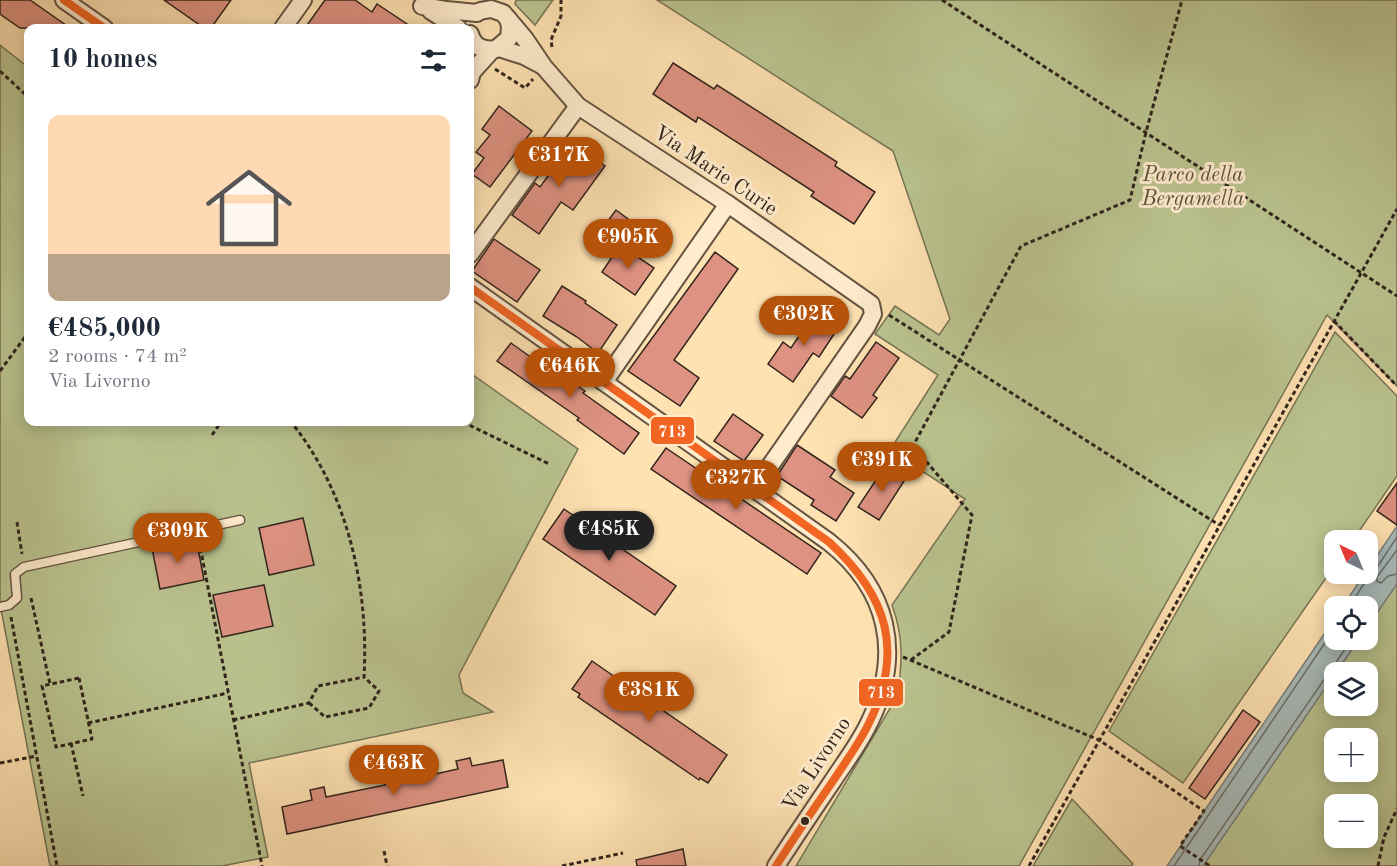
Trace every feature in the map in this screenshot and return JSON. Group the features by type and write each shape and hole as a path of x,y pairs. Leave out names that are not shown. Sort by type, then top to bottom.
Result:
{"street":[{"path":"64,0 98,24"},
{"path":"286,24 303,0"},
{"path":"418,3 446,10 482,8 505,11 510,26 508,38 474,73"},
{"path":"418,3 452,24"},
{"path":"471,24 472,18 482,8"},
{"name":"Via Marie Curie","path":"505,11 544,67 578,105 728,204 871,304"},
{"path":"474,40 480,48 496,49"},
{"name":"Via Marie Curie","path":"496,49 524,56 544,67"},
{"path":"474,248 578,105"},
{"path":"604,382 728,204"},
{"name":"Via Livorno","path":"474,290 829,542 850,561 864,578 875,598 886,625 888,651 884,685 871,720 856,746 776,866"},
{"path":"754,489 867,326 873,314 871,304"}],"lane":[{"path":"5,606 17,598 15,574 24,567 240,520"}],"path":[{"path":"942,0 1397,296"},
{"path":"911,660 949,632 972,515 913,446 1021,246 1130,200 1182,0"},
{"path":"0,71 24,93"},
{"path":"1029,866 1397,209"},
{"path":"871,304 1219,525"},
{"path":"1334,321 1397,386"},
{"path":"0,371 24,338"},
{"path":"212,435 218,426"},
{"path":"294,426 317,461 342,510 354,553 366,647 364,677"},
{"path":"471,426 549,464"},
{"path":"17,522 24,567 50,684"},
{"path":"196,530 262,866"},
{"path":"5,606 37,756 57,866"},
{"path":"888,651 1099,740 1204,811 1180,846 1210,866"},
{"path":"233,720 309,703 318,686 364,677"},
{"path":"309,703 325,717 369,708 379,691 364,677"},
{"path":"79,678 88,723 92,739 56,747 42,686 79,678"},
{"path":"88,723 228,693"},
{"path":"71,743 83,796"},
{"path":"0,763 37,756"},
{"path":"1378,866 1384,837 1397,809"},
{"path":"384,851 387,866"},
{"path":"562,866 623,853"}],"green space":[{"path":"516,0 553,0 535,25 515,4"},
{"name":"Parco della Bergamella","path":"657,0 1397,0 1397,386 1327,315 1019,866 796,866 898,695 901,650 899,628 892,605 965,499 890,450 938,375 875,334 895,306 939,335 950,319 893,151"},
{"path":"0,45 24,64 24,426 474,426 474,376 578,449 459,675 463,693 493,712 249,763 268,857 222,866 50,866 0,604"},
{"path":"1335,332 1397,396 1397,476 1360,530 1324,530 1324,581 1183,783 1109,731"},
{"path":"1397,583 1397,866 1202,866 1324,689 1324,716 1378,716 1378,662 1343,662 1351,650 1378,650 1378,611"},
{"path":"1072,799 1133,864 1132,866 1033,866"}],"water":[{"path":"1397,526 1397,584 1378,612 1378,596 1350,596 1358,584 1378,584 1378,554"},
{"path":"1324,634 1324,650 1351,650 1343,662 1324,662 1324,690 1203,866 1167,866"}],"building":[{"path":"0,0 30,0 64,24 24,24 24,28 20,28 0,14"},
{"path":"164,0 231,0 214,24 198,24"},
{"path":"325,0 355,0 372,12 377,4 407,24 308,24"},
{"path":"673,63 714,89 717,85 837,162 835,166 875,192 854,224 811,196 814,192 698,117 696,122 653,94"},
{"path":"499,106 532,131 490,187 474,175 474,171 484,158 476,152 490,135 482,129"},
{"path":"572,143 605,166 573,210 561,202 539,234 512,215 535,183 540,187"},
{"path":"616,210 632,222 617,241 602,229"},
{"path":"494,239 540,270 517,302 474,272 474,268"},
{"path":"620,245 654,268 635,295 602,272"},
{"path":"715,252 738,269 674,360 699,378 680,406 628,371"},
{"path":"562,286 617,325 598,353 543,316"},
{"path":"815,312 838,328 819,357 813,353 793,382 768,364 783,342 791,348"},
{"path":"876,342 899,358 873,395 877,398 862,418 831,396 845,376 850,379"},
{"path":"511,343 557,376 559,373 585,391 583,393 639,433 624,454 577,420 579,418 497,361"},
{"path":"733,414 763,435 744,461 714,441"},
{"path":"797,445 835,470 830,477 854,493 836,521 811,505 814,500 777,476"},
{"path":"666,448 821,553 807,574 651,469"},
{"path":"886,465 906,478 879,520 858,507"},
{"path":"1397,483 1397,525 1377,511"},
{"path":"564,509 676,586 655,615 543,539"},
{"path":"303,518 314,565 269,575 259,528"},
{"path":"196,538 204,580 160,589 152,548"},
{"path":"264,585 273,626 222,637 213,595"},
{"path":"592,661 727,755 708,783 700,778 699,780 578,697 580,694 572,689"},
{"path":"1243,710 1260,722 1205,799 1189,788"},
{"path":"470,758 472,766 503,760 508,787 287,834 282,807 312,800 310,790 324,787 326,797 385,785 383,776 397,773 399,782 458,769 456,761"},
{"path":"683,849 686,866 637,866 636,860"}],"transit line":[{"name":"713","path":"64,0 98,24"},
{"name":"713","path":"474,290 829,542 866,584 885,627 886,675 879,700 856,747 776,866"}]}
